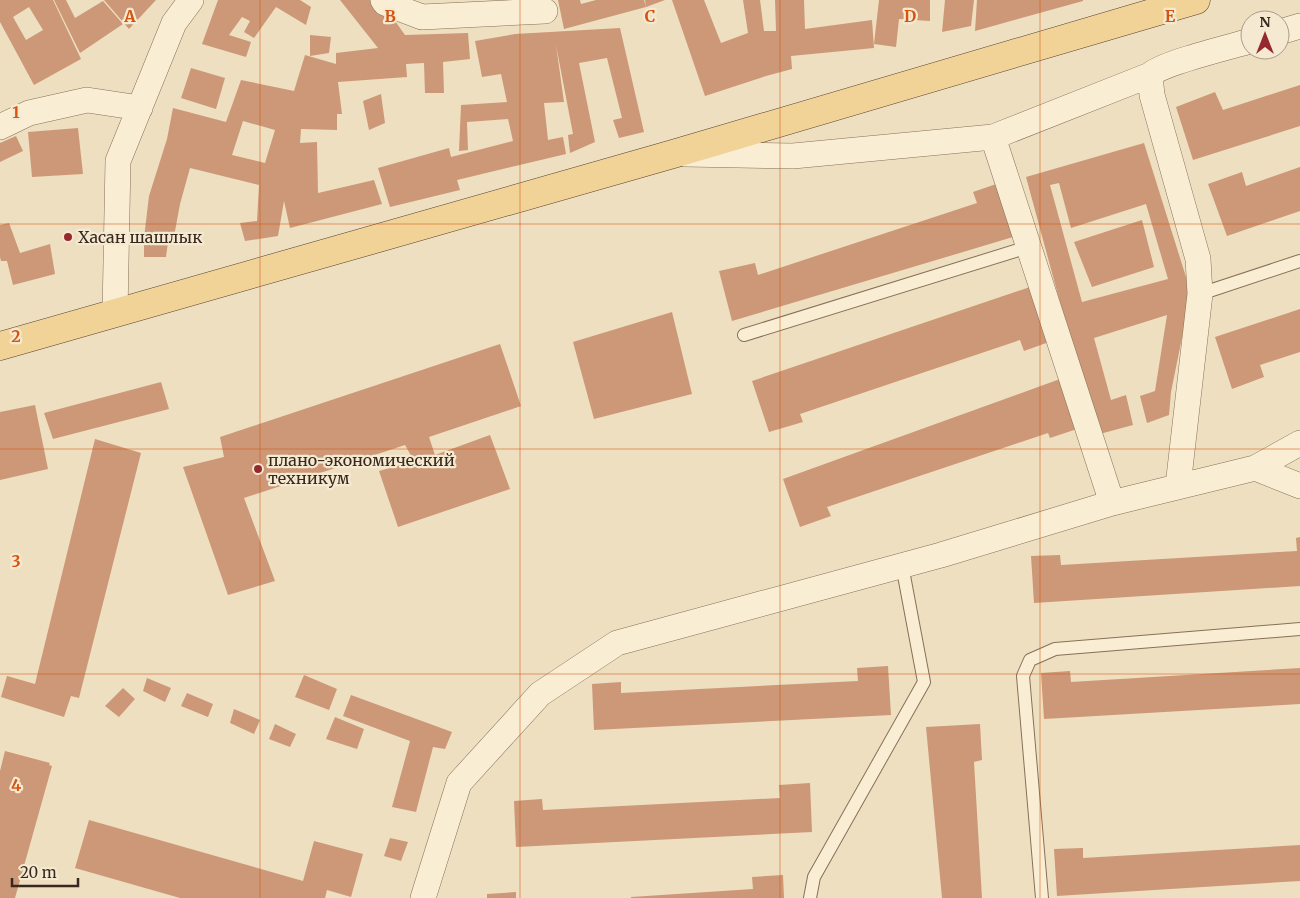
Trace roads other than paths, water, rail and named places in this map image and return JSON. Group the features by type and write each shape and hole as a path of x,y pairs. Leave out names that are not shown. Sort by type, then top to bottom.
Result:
{"main road":[{"path":"0,346 673,154 1196,0"}],"street":[{"path":"115,313 118,161 174,23 191,0"},
{"path":"383,0 385,3 422,16 545,11"},
{"path":"673,154 793,156 993,137 1150,75 1154,71 1240,44"},
{"path":"1150,75 1152,95 1198,259 1200,294 1178,486"},
{"path":"0,127 29,114 87,100 140,108"},
{"path":"993,137 1112,503"},
{"path":"423,898 459,783 540,694 617,644 902,565 1112,503 1256,468 1300,444"},
{"path":"1256,468 1300,486"}],"lane":[{"path":"744,335 1028,247"},
{"path":"1200,294 1300,261"},
{"path":"810,898 814,877 924,682 902,565"},
{"path":"1042,898 1023,676 1030,660 1055,649 1300,628"}],"place":[{"name":"Хасан шашлык","path":"68,237"},
{"name":"плано-экономический техникум","path":"258,469"}]}
